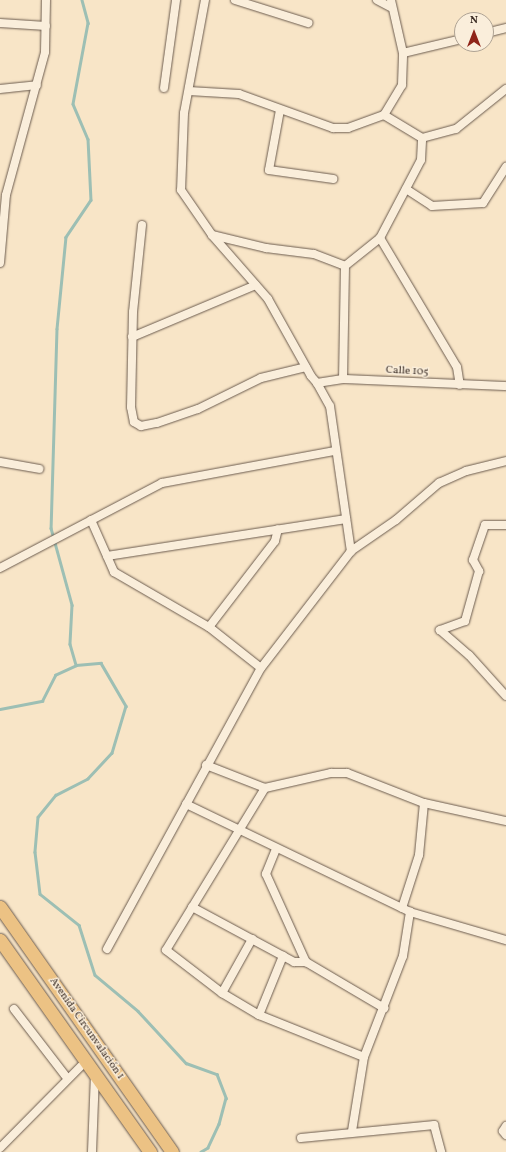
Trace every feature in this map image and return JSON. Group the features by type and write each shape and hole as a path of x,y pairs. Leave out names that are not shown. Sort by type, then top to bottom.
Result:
{"main road":[{"name":"Avenida Circunvalación 1","path":"0,907 172,1152"},
{"name":"Avenida Circunvalación 1","path":"0,940 150,1152"}],"street":[{"path":"0,263 3,195 37,85 45,52 46,0"},
{"path":"164,88 176,0"},
{"path":"205,0 189,91 181,190 212,235 268,299 311,376 317,383 330,406 335,451 351,551"},
{"path":"235,0 308,22"},
{"path":"189,91 240,94 325,127 342,129 384,115 402,85 403,53 391,4 378,0"},
{"path":"0,23 46,26"},
{"path":"494,31 506,28"},
{"path":"403,53 454,41"},
{"path":"0,89 37,85"},
{"path":"384,115 422,138 456,129 506,89"},
{"path":"280,110 269,170 333,179"},
{"path":"345,266 380,238 421,160 422,138"},
{"path":"406,189 432,206 483,203 506,167"},
{"path":"142,225 132,337 131,414 141,426 198,409 261,378 306,367"},
{"path":"212,235 266,248 314,254 345,266"},
{"path":"380,238 457,367 460,385"},
{"path":"343,379 345,266"},
{"path":"132,337 256,285"},
{"name":"Calle 105","path":"317,383 343,379 506,386"},
{"path":"0,568 58,539 162,483 335,451"},
{"path":"107,949 206,765 262,668 351,551 396,520 439,482 466,471 506,461"},
{"path":"0,462 39,469"},
{"path":"107,556 346,519"},
{"path":"91,520 114,572 209,627 262,668"},
{"path":"506,525 485,526 473,560 480,571 465,621 440,630 469,655 506,696"},
{"path":"209,627 275,541 278,529"},
{"path":"206,765 265,788 339,772 424,803 506,821"},
{"path":"265,788 166,950 222,993 259,1015 364,1056"},
{"path":"402,908 419,855 424,803"},
{"path":"186,804 276,849 410,912 506,940"},
{"path":"276,849 266,874 306,962"},
{"path":"192,908 283,956 306,962 384,1008"},
{"path":"352,1131 364,1056 403,956 410,912"},
{"path":"222,993 252,939"},
{"path":"259,1015 283,956"},
{"path":"14,1009 68,1079"},
{"path":"0,1148 86,1061"},
{"path":"92,1152 94,1074"},
{"path":"301,1138 352,1131 434,1125 441,1152"},
{"path":"506,1126 503,1131 506,1135"}],"waterway":[{"path":"82,0 88,23 73,104 88,139 91,200 66,237 57,329 51,528 72,605 70,644 76,665 101,663 126,706 112,753 88,779 56,795 38,817 35,852 40,894 79,925 95,975 138,1011 186,1063 217,1074 226,1098 219,1124 208,1148 201,1152"},
{"path":"0,709 42,701 55,675 76,665"}]}
